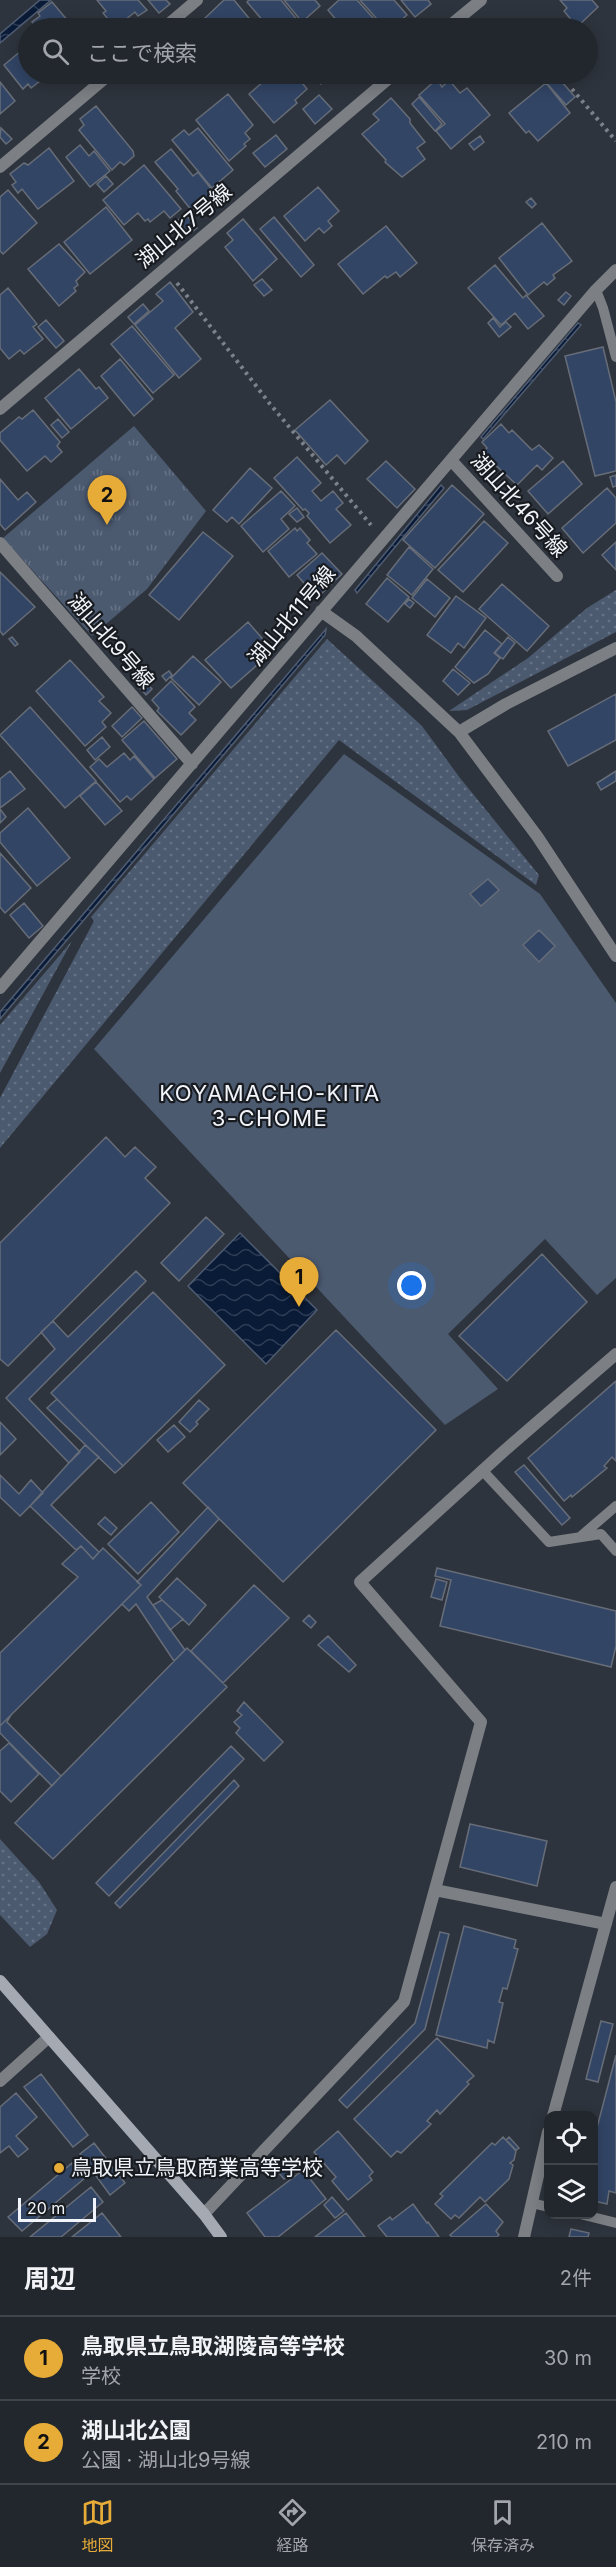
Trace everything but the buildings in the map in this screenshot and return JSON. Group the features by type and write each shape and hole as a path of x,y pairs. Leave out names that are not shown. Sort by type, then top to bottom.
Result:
{"main road":[{"path":"0,1981 204,2214 221,2237"}],"street":[{"path":"176,18 197,0"},
{"path":"459,18 481,0"},
{"path":"0,167 98,84"},
{"name":"湖山北7号線","path":"0,409 382,84"},
{"name":"湖山北11号線","path":"0,988 596,290 616,270"},
{"name":"湖山北46号線","path":"451,460 557,576"},
{"name":"湖山北9号線","path":"0,543 192,764"},
{"path":"321,611 356,636 459,732 537,836 616,956"},
{"path":"459,732 506,704 616,648"},
{"path":"204,2214 404,2002 481,1722 360,1582 482,1470 616,1354"},
{"path":"554,2111 616,1887"},
{"path":"435,1890 606,1924"},
{"path":"0,2081 49,2037"},
{"path":"524,2237 544,2153"}],"lane":[{"path":"596,290 616,357"},
{"path":"603,308 616,304"},
{"path":"482,1470 549,1542 601,1534 616,1551"},
{"path":"580,1537 616,1506"},
{"path":"532,2203 544,2206"},
{"path":"598,2218 616,2223"}],"path":[{"path":"572,89 616,141"},
{"path":"166,268 270,404 383,539"}],"green space":[{"path":"134,426 206,511 147,589 92,636 3,538"},
{"path":"616,590 616,632 467,710 449,711 528,658 587,608"},
{"path":"327,639 422,726 460,778 539,875 536,885 339,740 0,1148 0,1098 94,921 91,917"},
{"path":"344,754 540,894 616,1003 616,1278 597,1295 545,1239 448,1334 498,1389 445,1425 94,1049"},
{"path":"72,941 0,1073 0,1025"},
{"path":"0,1839 39,1882 57,1910 47,1934 30,1947 0,1915"}],"water":[{"path":"40,0 51,0 30,18 19,18"},
{"path":"18,19 18,28 0,43 0,34"},
{"path":"578,323 581,325 483,439 481,437"},
{"path":"441,485 444,488 357,593 355,590"},
{"path":"326,629 325,635 0,1019 0,1012"},
{"path":"240,1233 317,1310 266,1364 188,1286"}],"place":[{"name":"湖山北公園","path":"107,525"},
{"name":"鳥取県立鳥取湖陵高等学校","path":"299,1307"},
{"name":"鳥取県立鳥取商業高等学校","path":"59,2168"}],"district":[{"name":"KOYAMACHO-KITA 3-CHOME","path":"270,1106"}]}
